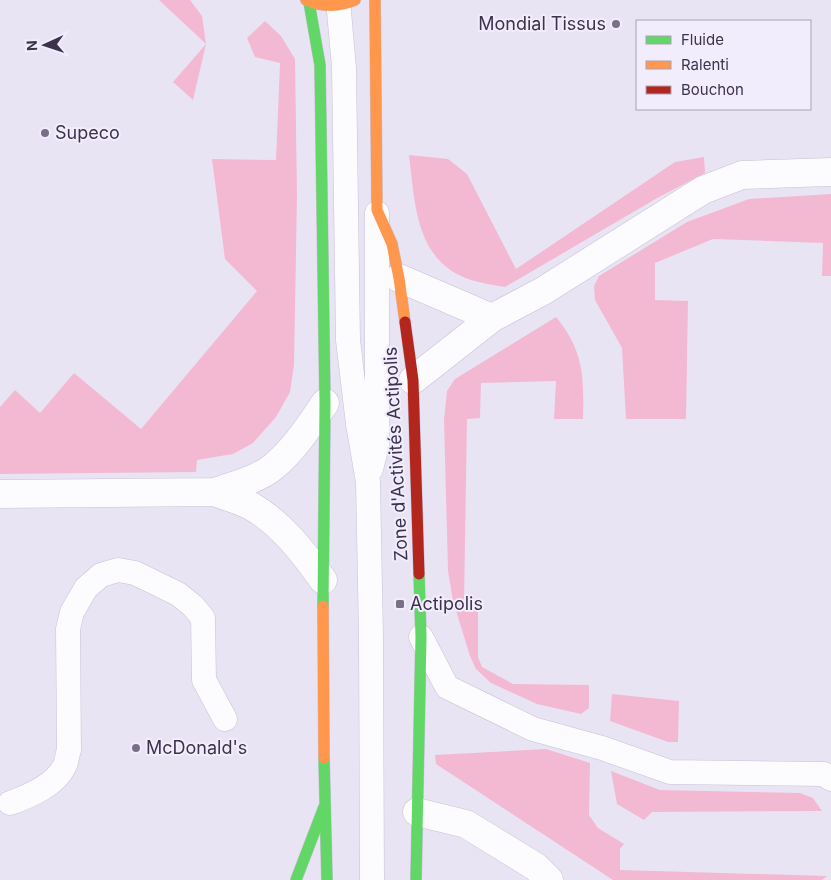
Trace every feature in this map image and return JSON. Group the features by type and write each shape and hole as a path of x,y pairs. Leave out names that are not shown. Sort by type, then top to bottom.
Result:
{"street":[{"name":"Zone d'Activités Actipolis","path":"375,0 378,210 392,244 399,278 413,380 421,636 416,880"},
{"path":"327,880 324,807 323,580 325,403 320,65 308,1 324,5 344,2"},
{"path":"413,380 492,318 543,291 703,190 742,175 831,172"},
{"path":"399,278 492,318"},
{"path":"0,494 215,492 249,480 273,467 299,440 325,403"},
{"path":"215,492 251,506 273,522 306,557 323,580"},
{"path":"296,880 324,807"},
{"path":"417,812 466,824 536,867 549,880"}],"lane":[{"path":"344,2 348,340 358,424 368,482 372,880"},
{"path":"368,482 377,445 378,210"},
{"path":"10,803 32,795 57,777 65,765 68,750 68,629 72,612 86,588 101,575 118,570 135,573 178,594 193,606 202,618 204,680 225,719"},
{"path":"421,636 447,687 533,729 602,748 670,772 824,774 831,779"}],"shaded area":[{"path":"159,0 190,0 202,16 206,44"},
{"path":"265,21 281,36 295,59 297,196 294,365 290,392 276,417 253,443 233,454 197,460 196,472 0,474 0,407 15,390 40,413 74,373 141,429 257,291 225,259 212,159 276,160 280,63 255,57 247,38"},
{"path":"206,44 193,100 173,82"},
{"path":"409,155 448,159 467,174 516,269 675,162 704,157 705,173 659,197 505,287 471,280 453,271 439,260 428,245 416,211"},
{"path":"831,194 831,276 822,276 823,243 713,239 655,263 655,300 688,301 686,419 626,419 622,348 595,300 594,286 599,276 687,222 749,199"},
{"path":"556,317 572,341 577,353 582,377 583,419 554,419 556,381 481,383 480,418 467,419 464,603 478,601 478,657 482,667 513,684 589,685 589,708 581,714 537,704 491,683 476,669 470,656 453,601 448,571 444,420 447,391 455,379"},
{"path":"612,694 679,701 678,742 668,742 610,721"},
{"path":"546,749 590,763 589,815 598,828 624,844 620,849 620,870 827,876 822,880 613,880 436,764 435,755"},
{"path":"611,771 660,790 800,793 813,798 822,811 652,812 644,820 617,804"}],"traffic: fast":[{"path":"309,2 320,65 325,403 323,606"},
{"path":"416,880 421,637 419,574"},
{"path":"324,758 327,880"},
{"path":"296,880 324,807"}],"traffic: slow":[{"path":"306,0 330,5 343,4 355,0"},
{"path":"375,0 377,210 392,244 405,322"},
{"path":"323,606 324,758"}],"traffic: jam":[{"path":"405,322 413,380 419,574"}],"place":[{"name":"Mondial Tissus","path":"616,24"},
{"name":"Supeco","path":"45,133"},
{"name":"Actipolis","path":"400,604"},
{"name":"McDonald's","path":"136,748"}]}
